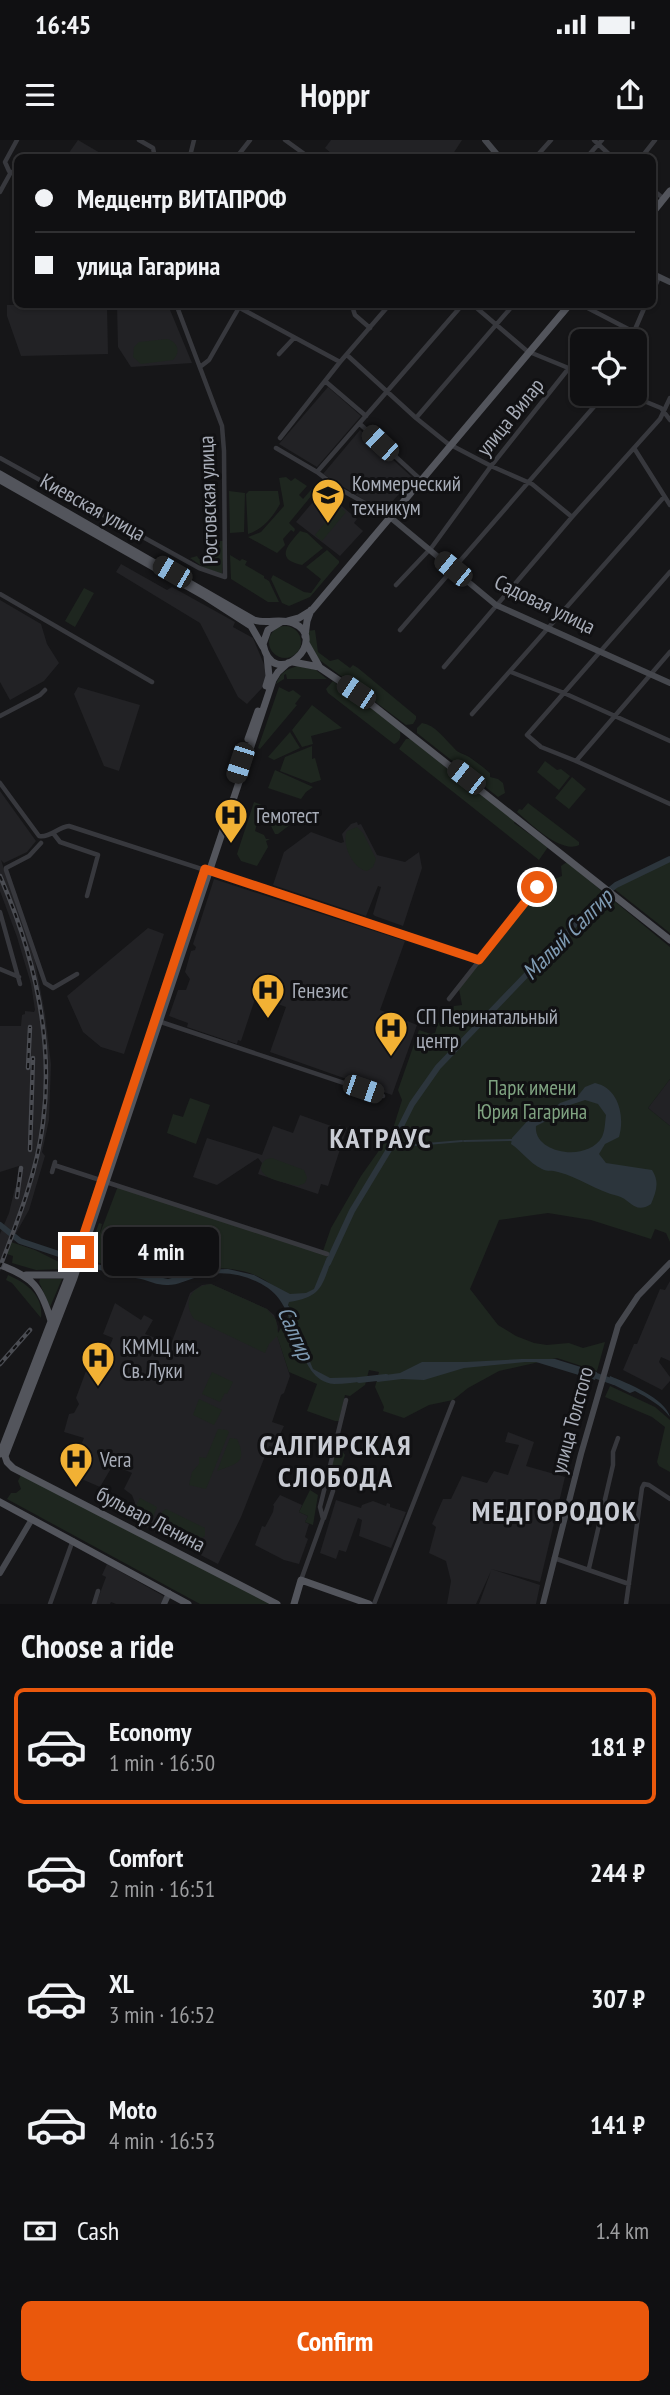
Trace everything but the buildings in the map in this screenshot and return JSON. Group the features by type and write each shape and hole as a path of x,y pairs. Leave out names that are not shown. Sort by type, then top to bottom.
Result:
{"main road":[{"path":"485,140 497,154"},
{"path":"656,208 670,191"},
{"path":"656,275 670,282"},
{"path":"207,870 273,680 278,672 302,653 307,621 312,610 567,308"},
{"name":"Киевская улица","path":"0,474 254,620 266,623 284,622"},
{"name":"Киевская улица","path":"0,480 251,626 263,647"},
{"name":"Садовая улица","path":"390,517 496,605 670,683"},
{"path":"80,1252 268,682 267,656 263,647 266,632 312,610"},
{"path":"284,622 298,626 311,656 319,667 388,716 670,940"},
{"path":"267,656 279,664 291,662 319,667"},
{"path":"0,1454 51,1320 108,1183 157,1021"},
{"name":"улица Толстого","path":"543,1604 605,1366 622,1317 670,1263"},
{"path":"0,1265 25,1275 43,1276 73,1269"},
{"path":"54,1332 73,1269"},
{"path":"25,1275 38,1288 54,1332"},
{"name":"бульвар Ленина","path":"54,1332 5,1456 8,1464 277,1604"},
{"path":"0,1502 188,1604"},
{"path":"0,1573 32,1519"},
{"path":"294,1604 302,1580 371,1604"},
{"path":"164,1604 169,1593"}],"street":[{"path":"0,192 12,172 5,162 17,140"},
{"path":"139,140 153,148 152,154"},
{"path":"239,154 250,140"},
{"path":"285,140 304,154"},
{"path":"539,154 551,140"},
{"path":"643,154 655,140"},
{"path":"656,192 664,199"},
{"name":"Ростовская улица","path":"0,458 189,563 225,577 225,452 222,426 178,308"},
{"path":"200,367 209,359 240,308"},
{"path":"244,308 340,362"},
{"path":"352,308 355,316 370,328"},
{"path":"280,438 387,308"},
{"path":"317,472 460,308"},
{"path":"475,308 530,353 569,368"},
{"path":"416,418 511,308"},
{"path":"587,308 628,329"},
{"path":"635,329 644,308"},
{"path":"279,354 294,338"},
{"path":"347,355 416,418 452,445 532,484 572,517"},
{"name":"улица Вилар","path":"396,585 430,549 491,466 569,368"},
{"path":"325,381 366,416"},
{"path":"444,667 634,448 664,412 670,398"},
{"path":"647,402 661,408 670,420"},
{"path":"400,630 596,406"},
{"path":"360,424 421,480"},
{"name":"Садовая улица","path":"276,447 338,488 390,517"},
{"path":"634,448 670,505"},
{"path":"472,714 664,496"},
{"path":"670,572 527,735 541,747 670,804"},
{"path":"0,594 152,682"},
{"path":"576,761 670,652"},
{"path":"510,672 564,692 670,741"},
{"path":"0,716 45,690"},
{"path":"0,783 36,834 44,836 69,826 479,960"},
{"path":"53,833 60,842 98,855 87,896"},
{"path":"41,843 29,856 6,870 45,983 53,988 77,975"},
{"path":"449,999 546,876"},
{"path":"0,912 20,984"},
{"path":"0,969 20,977"},
{"path":"157,1021 383,1096"},
{"path":"52,1172 55,1164 97,1179"},
{"path":"108,1183 327,1254"},
{"path":"323,1519 320,1507 346,1400"},
{"path":"371,1604 453,1402"},
{"path":"589,1568 618,1438"},
{"path":"626,1604 642,1488 644,1484 649,1485 670,1499"},
{"path":"302,1580 333,1491"},
{"path":"50,1604 73,1540"},
{"path":"553,1558 589,1568 629,1584"},
{"path":"94,1604 98,1591"}],"shaded area":[{"path":"78,140 102,154 68,154"},
{"path":"331,140 462,140 453,154 332,154 325,148"},
{"path":"7,305 14,305 14,308 107,308 108,354 21,356 7,316"},
{"path":"117,308 169,308 192,363 131,367 118,347"},
{"path":"328,387 361,416 317,467 279,444"},
{"path":"360,430 413,478 383,512 323,474"},
{"name":"Коммерческий техникум","path":"323,490 357,519 354,523 363,531 340,556 296,522"},
{"path":"121,564 167,590 172,587 235,622 233,627 253,638 266,669 266,676 262,688 247,704 238,697 200,623 116,572"},
{"path":"0,600 41,624 47,644 59,663 44,681 10,700 0,682"},
{"path":"78,687 140,705 119,771 104,766 74,694"},
{"path":"0,791 36,841 27,852 4,863 1,860 35,961 51,1064 49,1120 42,1152 45,1156 29,1210 11,1242 0,1272 0,1234 17,1187 19,1166 0,1172 0,1026 21,1026 25,1011 35,1010 31,984 0,891"},
{"path":"357,822 358,825 361,824 377,855 405,862 419,852 422,868 403,926 373,914 381,887 378,886 366,916 273,885 284,852 311,832 344,842 342,834 351,824"},
{"path":"214,879 405,941 380,1010 417,1025 392,1095 270,1052 286,1007 256,996 241,1041 238,1040 237,1044 187,1027 188,1023 169,1016 178,990 186,990 190,979 185,972 191,951 196,947 193,944"},
{"path":"148,928 164,934 124,1054 101,1047 83,1032 67,996"},
{"path":"670,1079 670,1126 648,1108"},
{"path":"300,1115 337,1128 339,1125 347,1128 328,1186 321,1184 318,1194 258,1174 262,1163 258,1158 217,1185 193,1177 207,1138 262,1155 273,1126 293,1133"},
{"path":"670,1281 670,1361 661,1357 659,1362 670,1381 662,1390 623,1370 660,1289 665,1290"},
{"path":"211,1284 267,1309 274,1315 278,1327 277,1335 290,1376 272,1422 284,1426 274,1447 269,1446 241,1517 218,1564 129,1518 135,1503 132,1495 124,1489 132,1473 113,1465 100,1487 77,1477 86,1458 77,1454 84,1438 64,1432 69,1414 74,1413 79,1404 76,1398 86,1371 98,1374 113,1338 103,1334 115,1303 141,1320 144,1315 153,1320 145,1334 171,1344 190,1293 202,1285"},
{"path":"508,1432 534,1442 526,1466 565,1477 540,1582 491,1569 540,1585 536,1604 479,1604 491,1571 476,1604 447,1604 451,1581 446,1561 429,1553 436,1527 432,1524 443,1499 451,1499 462,1476 487,1483 494,1471 508,1475 519,1445 505,1442"},
{"path":"280,1495 302,1505 299,1512 308,1516 305,1522 309,1524 305,1537 308,1539 299,1564 284,1560 255,1545 262,1526 265,1527"},
{"path":"336,1500 361,1508 373,1501 386,1506 387,1503 390,1507 406,1512 391,1548 359,1536 362,1520 358,1518 346,1552 339,1550 336,1559 320,1553"},
{"path":"107,1564 167,1598 165,1604 96,1604 106,1577 102,1575"}],"green space":[{"path":"167,339 174,342 177,348 173,360 141,364 133,357 134,347 139,342"},
{"path":"286,477 291,481 295,478 307,486 299,495 303,499 317,483 321,484 289,523 295,529 294,532 291,530 283,539 285,545 277,553 248,537 261,532 284,506 279,478"},
{"path":"229,491 245,493 244,532 230,533"},
{"path":"249,491 278,491 280,504 267,522 248,534 246,494"},
{"path":"339,506 346,512 322,541 315,535"},
{"path":"300,531 307,533 323,548 302,565 288,559 286,555 288,546"},
{"path":"215,541 224,541 222,574 203,567 190,558 213,557 217,550"},
{"path":"327,550 339,563 310,597 289,606 282,603 271,579 273,575 311,593 321,579 306,567"},
{"path":"230,555 240,561 247,561 245,565 264,576 279,602 268,602 231,579"},
{"path":"84,588 94,593 75,627 65,621"},
{"path":"285,626 297,630 301,642 297,654 285,658 273,654 269,642 273,630"},
{"path":"315,630 318,652 330,661 338,659 350,668 353,665 358,668 416,716 413,724 406,725 317,658 310,648 307,631"},
{"path":"298,666 316,670 327,679 287,679 286,674 284,679 276,684 284,672"},
{"path":"333,681 399,729 398,742 394,744 328,693 326,689"},
{"path":"279,687 289,692 293,690 301,696 295,704 297,705 260,749 258,748"},
{"path":"312,705 342,728 311,736 313,744 302,747 292,730"},
{"path":"422,723 435,729 457,751 470,757 490,773 490,777 503,783 505,793 498,797 417,733 417,728"},
{"path":"290,732 300,748 274,760 268,757"},
{"path":"406,739 411,739 515,821 514,823 548,847 539,860 399,749"},
{"path":"312,746 312,759 315,758 321,780 311,783 280,771 285,757"},
{"path":"545,761 570,776 559,790 537,772"},
{"path":"275,770 313,787 301,799 268,788"},
{"path":"572,777 586,789 569,809 555,798"},
{"path":"254,802 262,805 255,831 270,839 266,841 268,847 257,866 241,861 237,854"},
{"path":"528,803 579,842 579,845 572,847 555,842 538,830 517,812"},
{"path":"293,810 299,814 299,818 275,834 271,826 276,813 280,811 292,814"},
{"path":"357,827 376,859 373,867 367,871 357,866 347,849 347,831"},
{"path":"670,860 670,933 613,888"},
{"name":"Парк имени Юрия Гагарина","path":"567,862 670,947 670,1079 648,1108 670,1126 670,1242 666,1233 655,1229 651,1239 591,1220 548,1213 499,1220 470,1289 498,1325 516,1336 534,1343 569,1343 583,1348 605,1342 597,1371 557,1358 499,1371 468,1388 453,1400 429,1405 404,1418 383,1411 384,1407 375,1387 379,1372 369,1370 365,1385 350,1396 345,1395 339,1421 335,1421 307,1411 317,1384 289,1372 277,1336 265,1353 194,1319 190,1313 190,1296 198,1288 211,1284 267,1309 276,1320 278,1333 291,1311 285,1299 266,1281 241,1271 214,1268 161,1278 91,1260 93,1252 89,1251 99,1223 102,1224 99,1236 118,1186 322,1254 331,1228 361,1176 392,1132 402,1100 398,1090 419,1030 435,1033 438,1023 448,1018 454,1006 462,1005 459,989 545,880 547,882 562,876 561,866"},
{"path":"190,1098 210,1105 196,1144 167,1133 173,1114 183,1117"},
{"path":"272,1158 304,1170 307,1178 305,1183 298,1186 268,1177 261,1169 262,1164"},
{"path":"11,1242 65,1265 63,1269 36,1270 12,1263 13,1256 7,1254"},
{"path":"8,1275 27,1286 37,1296 41,1318 12,1283 6,1280"},
{"path":"40,1279 62,1279 50,1307 39,1282"},
{"path":"212,1372 233,1382 220,1402 202,1394"},
{"path":"610,1386 655,1407 670,1420 670,1472 657,1462 665,1427 652,1417 605,1397"},
{"path":"199,1399 222,1410 214,1425 193,1415"},
{"path":"218,1429 229,1432 206,1489 189,1485 192,1472 199,1464 199,1457 206,1458"},
{"path":"230,1438 237,1439 241,1458 235,1464 217,1471"},
{"path":"337,1443 345,1455 333,1490 327,1484"},
{"path":"21,1475 271,1604 200,1604 7,1499 11,1493 21,1489 18,1481"},
{"path":"310,1490 318,1495 313,1525 305,1522 308,1516 299,1512"},
{"path":"140,1498 157,1507 147,1527 130,1518"},
{"path":"166,1509 205,1528 205,1536 202,1538 192,1533 181,1533 159,1523 162,1512"}],"water":[{"path":"595,1083 603,1086 615,1097 621,1121 619,1137 605,1144 599,1154 606,1163 652,1170 657,1183 651,1204 637,1207 573,1177 542,1169 511,1144 512,1138 530,1118 549,1113 560,1103 577,1097 585,1087","holes":["585,1100 598,1104 606,1115 603,1135 595,1145 585,1150 562,1151 543,1143 537,1135 536,1126 570,1105"]},
{"path":"327,1257 332,1258 319,1289 308,1297 289,1302 288,1305 295,1316 313,1369 330,1378 368,1377 366,1381 334,1384 321,1380 312,1371 305,1358 279,1299 268,1288 251,1279 234,1274 215,1273 174,1285 163,1285 84,1265 86,1259 91,1263 168,1279 202,1270 228,1269 254,1275 290,1294 306,1293 314,1289"},
{"path":"555,1359 597,1372 595,1380 536,1362 525,1362 464,1368 424,1380 377,1382 378,1376 400,1373 422,1362"},
{"path":"610,1376 653,1398 667,1410 670,1417 645,1396 635,1391 630,1393 608,1382"}],"waterway":[{"name":"Малый Салгир","path":"328,1263 352,1211 390,1148 412,1104 438,1067 601,897 616,885 670,859"},
{"path":"464,1141 512,1140"},
{"path":"415,1145 462,1141"},
{"path":"403,1147 413,1145"},
{"path":"390,1148 401,1147"},
{"name":"Салгир","path":"0,1225 20,1241 92,1265"},
{"name":"Салгир","path":"588,1373 614,1382"},
{"name":"Салгир","path":"359,1380 386,1377"}],"railway":[{"path":"0,876 23,935 31,966 38,996 46,1059 43,1123 36,1160 0,1267"},
{"path":"28,1068 30,1027"},
{"path":"30,1150 33,1058"},
{"path":"17,1197 21,1168"},
{"path":"0,1364 30,1330"}],"place":[{"name":"Коммерческий техникум","path":"328,525"},
{"name":"Гемотест","path":"231,845"},
{"name":"Генезис","path":"268,1020"},
{"name":"СП Перинатальный центр","path":"391,1058"},
{"name":"КММЦ им. Св. Луки","path":"98,1388"},
{"name":"Vera","path":"76,1489"}],"district":[{"name":"КАТРАУС","path":"381,1137"},
{"name":"САЛГИРСКАЯ СЛОБОДА","path":"336,1460"},
{"name":"МЕДГОРОДОК","path":"555,1510"}],"route":[{"path":"78,1252 205,869 479,960 537,887"}]}
